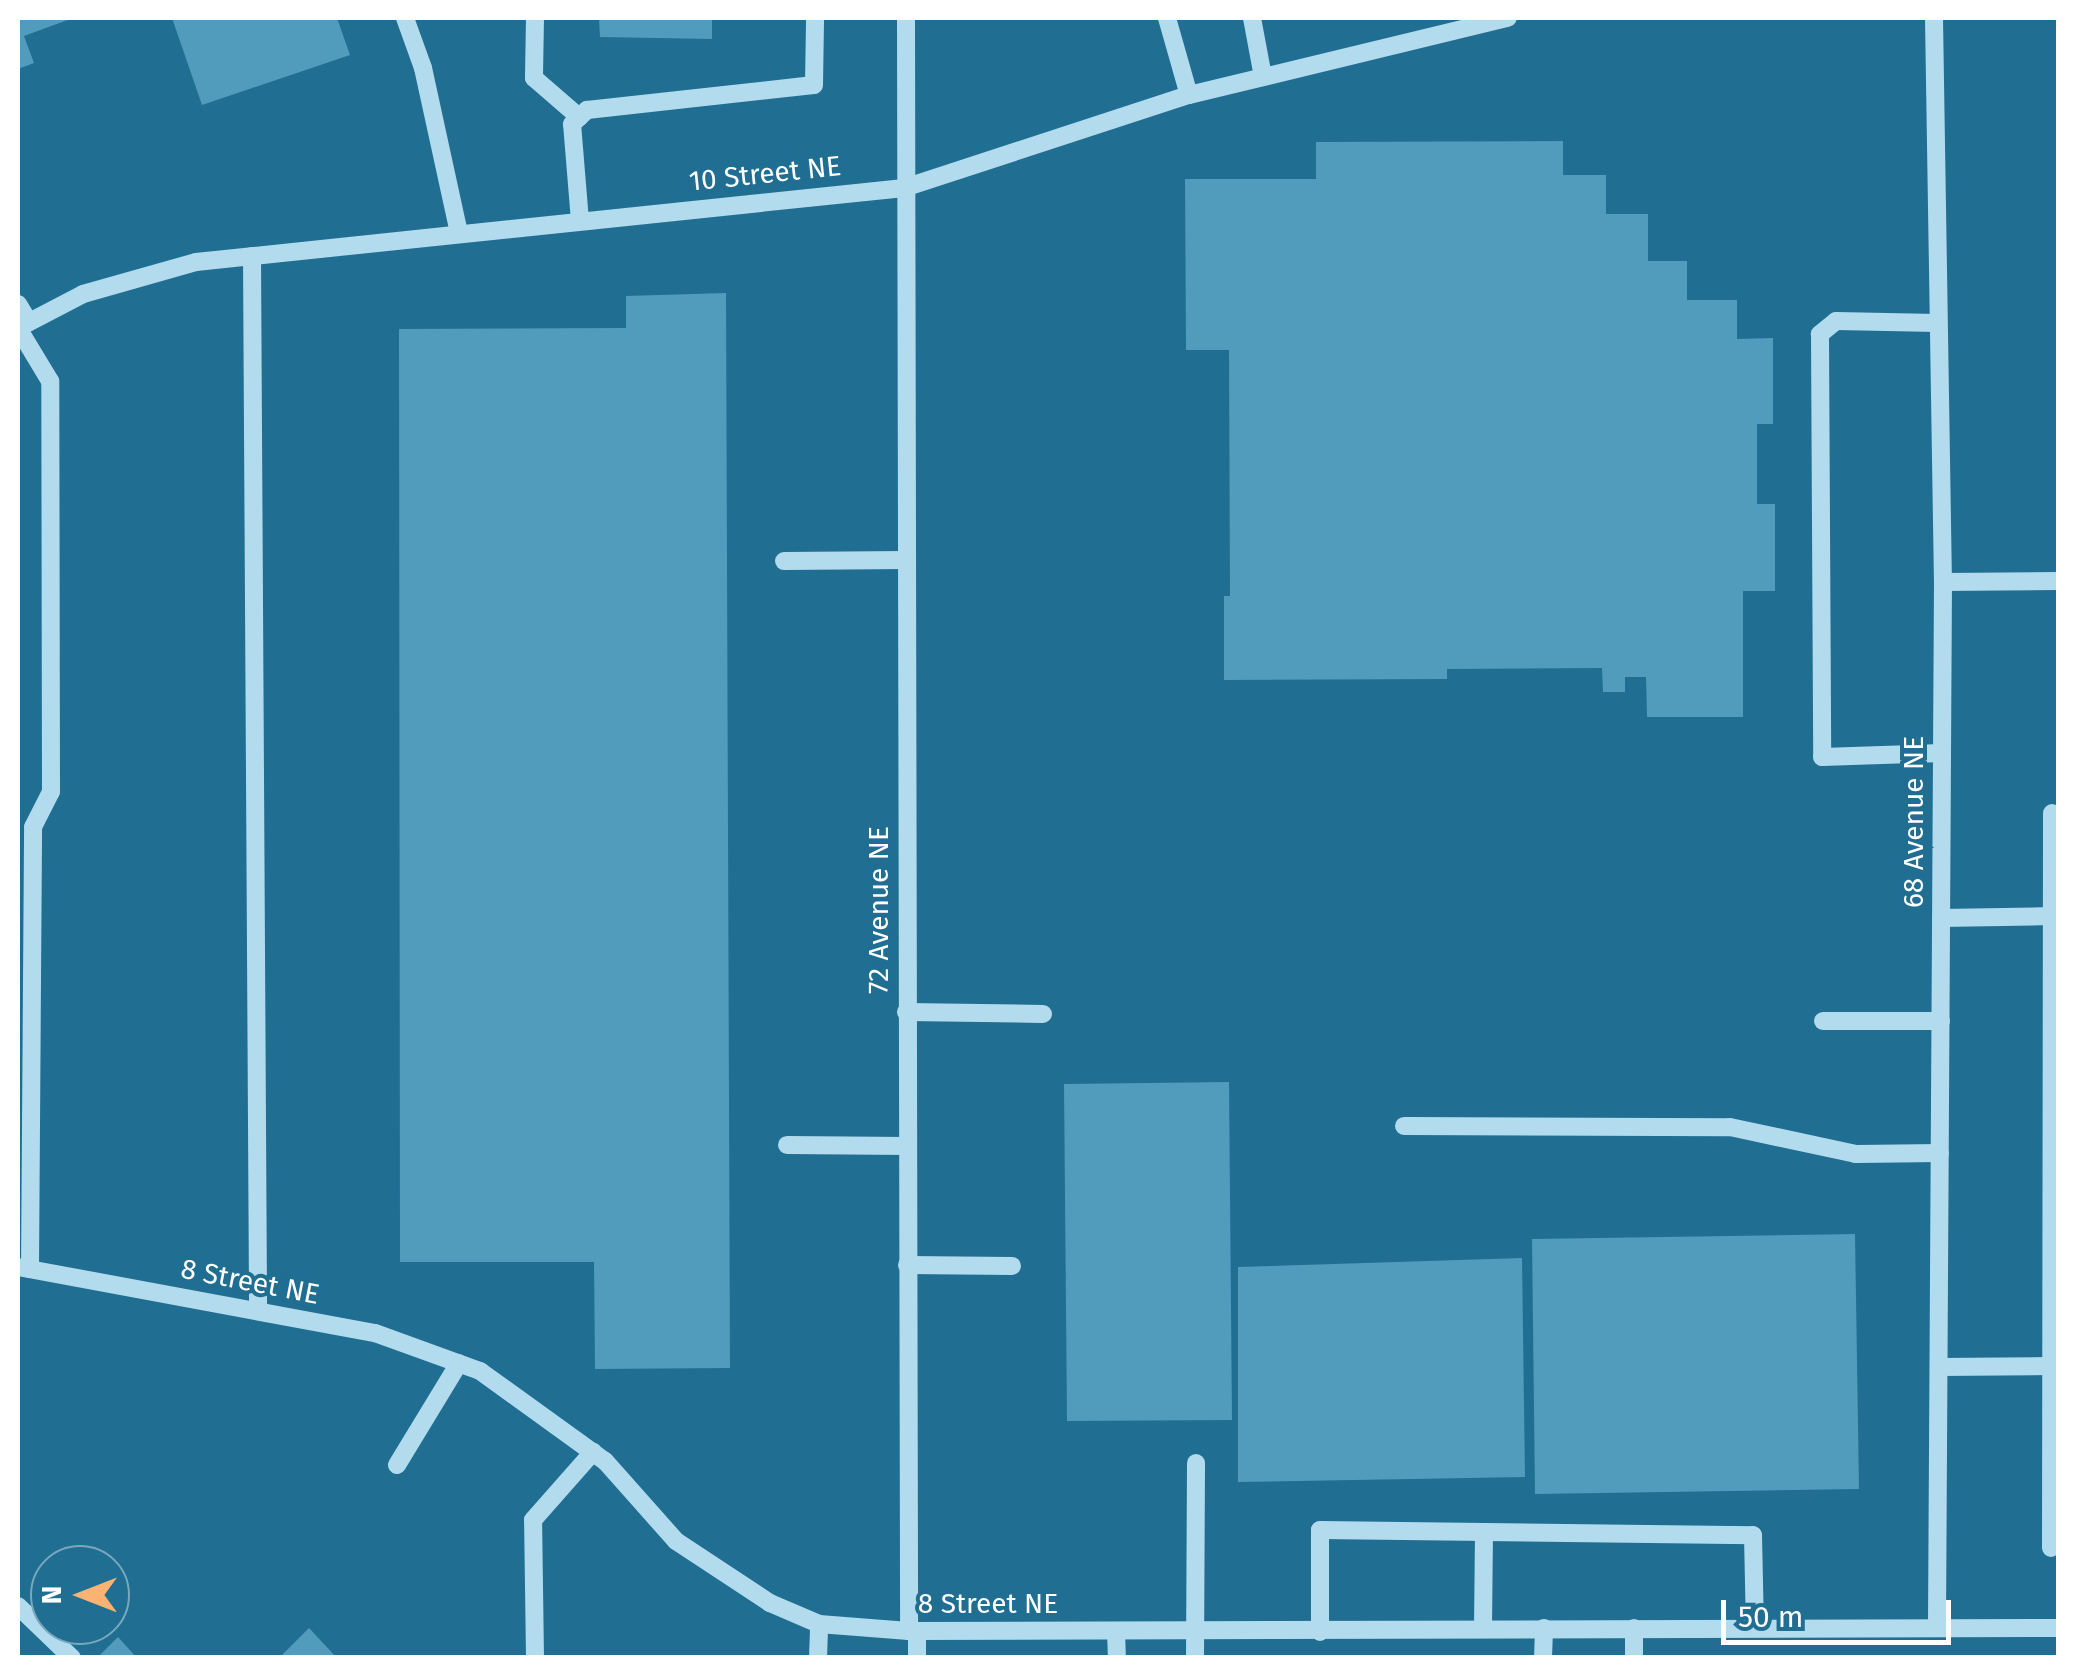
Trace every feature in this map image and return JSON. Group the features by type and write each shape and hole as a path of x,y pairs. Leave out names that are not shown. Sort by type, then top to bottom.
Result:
{"street":[{"path":"406,18 423,68 460,233"},
{"path":"535,18 534,78 579,118"},
{"path":"580,220 572,124 587,110 814,85 814,18"},
{"name":"72 Avenue NE","path":"906,18 906,1012 916,1658"},
{"path":"1168,18 1189,95"},
{"path":"1252,18 1263,77"},
{"name":"10 Street NE","path":"23,325 84,294 196,262 904,188 1189,95 1479,21 1508,18"},
{"name":"68 Avenue NE","path":"1934,18 1943,582 1937,1627"},
{"path":"252,256 258,1311"},
{"path":"18,304 23,325 50,382 51,792 25,827 24,1268"},
{"path":"1937,323 1836,321 1820,334 1822,756 1942,753"},
{"path":"784,561 906,560"},
{"path":"1943,582 2058,581"},
{"path":"2052,813 2052,1548"},
{"path":"1941,918 2052,916"},
{"path":"906,1012 1043,1014"},
{"path":"1823,1022 1941,1022"},
{"path":"1404,1126 1730,1127 1856,1154 1940,1153"},
{"path":"787,1145 907,1146"},
{"path":"908,1264 1012,1266"},
{"name":"8 Street NE","path":"24,1268 375,1333 480,1371 593,1452 676,1541 770,1603 819,1624 913,1631 1195,1632 2058,1628"},
{"path":"397,1465 459,1363"},
{"path":"1939,1367 2052,1366"},
{"path":"536,1658 534,1520 593,1452"},
{"path":"1195,1658 1196,1463"},
{"path":"1320,1632 1320,1530 1754,1535 1755,1628"},
{"path":"1482,1628 1484,1532"},
{"path":"18,1606 72,1658"},
{"path":"818,1658 819,1624"},
{"path":"1543,1658 1544,1628"},
{"path":"1634,1628 1634,1658"},
{"path":"1116,1631 1116,1658"}],"building":[{"path":"18,18 73,18 24,36 34,63 18,69"},
{"path":"172,18 337,18 350,55 202,105"},
{"path":"599,18 712,18 712,39 600,37"},
{"path":"1563,141 1563,175 1606,175 1606,214 1648,214 1648,261 1687,261 1687,300 1737,300 1737,339 1773,338 1773,424 1757,424 1757,504 1775,504 1775,591 1743,591 1743,717 1647,717 1646,677 1625,677 1625,692 1603,692 1602,668 1447,669 1447,679 1224,680 1224,596 1230,596 1229,350 1186,350 1185,179 1316,179 1316,142"},
{"path":"726,293 730,1368 595,1369 594,1262 400,1262 399,329 626,328 626,296"},
{"path":"1229,1082 1232,1420 1067,1421 1064,1084"},
{"path":"1855,1234 1859,1489 1535,1494 1532,1239"},
{"path":"1522,1258 1525,1477 1238,1482 1238,1267"},
{"path":"309,1628 337,1658 279,1658"},
{"path":"110,1645 125,1645 137,1658 97,1658"}]}
